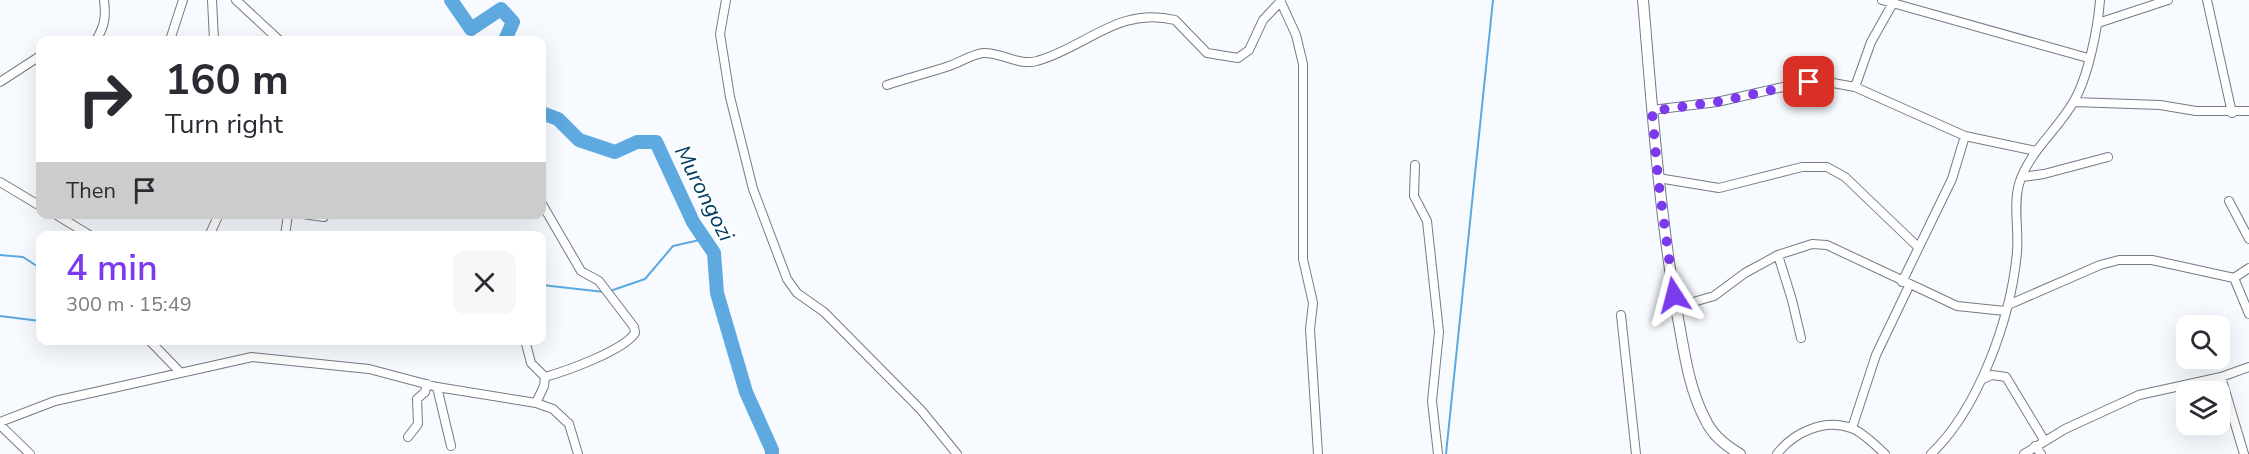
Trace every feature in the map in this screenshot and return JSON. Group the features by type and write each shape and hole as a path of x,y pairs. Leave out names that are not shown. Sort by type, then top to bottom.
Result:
{"street":[{"path":"98,36 104,27 106,15 104,0"},
{"path":"171,36 183,0"},
{"path":"212,0 214,36"},
{"path":"236,0 275,36"},
{"path":"726,0 720,34 730,97 753,189 787,279 797,292 824,312 921,410 957,454"},
{"path":"1643,0 1658,178 1687,367 1705,420 1726,446 1740,454"},
{"path":"1882,0 1913,4 2088,58"},
{"path":"1931,454 1955,428 1983,379 2007,308 2017,253 2017,194 2022,177 2036,152 2074,102 2098,23 2100,0"},
{"path":"2098,23 2168,0"},
{"path":"2207,0 2232,113"},
{"path":"887,86 920,73 950,66 974,55 987,53 1027,63 1039,60 1079,44 1123,19 1174,20 1207,53 1238,58 1249,50 1263,20 1281,1 1296,35 1303,64 1303,259 1313,303 1310,329 1318,454"},
{"path":"1854,87 1871,42 1893,3"},
{"path":"0,82 36,59"},
{"path":"1652,111 1717,102 1796,84 1822,81 1854,87 1965,136 2036,152"},
{"path":"2074,102 2160,105 2196,111 2232,113 2249,111"},
{"path":"1852,428 1876,355 1918,248 1952,179 1965,136"},
{"path":"2022,177 2076,167 2108,157"},
{"path":"1414,165 1414,196 1427,221 1439,332 1432,401 1438,454"},
{"path":"1658,178 1719,188 1802,167 1827,167 1845,177 1918,248"},
{"path":"0,182 36,204"},
{"path":"2229,201 2249,239"},
{"path":"545,377 573,369 623,345 635,333 634,327 599,282 581,271 546,211"},
{"path":"63,219 83,231"},
{"path":"1676,307 1714,296 1745,273 1778,255 1812,244 1827,245 1905,284 1965,309 2007,308 2100,265 2119,261 2152,260 2234,278 2249,268"},
{"path":"1778,255 1801,338"},
{"path":"2234,278 2249,314"},
{"path":"1621,315 1636,454"},
{"path":"154,345 179,371"},
{"path":"526,345 531,363 545,377"},
{"path":"30,454 0,424 55,400 179,371 252,357 369,369 437,387 536,403 553,409 569,424 578,454"},
{"path":"2024,454 2044,440 2139,395 2221,377 2249,367"},
{"path":"1983,379 1992,375 2006,377 2044,440"},
{"path":"536,403 544,386 545,377"},
{"path":"2221,377 2244,454"},
{"path":"408,437 418,424 417,399 425,392 427,384"},
{"path":"437,387 451,446"},
{"path":"1776,454 1786,443 1810,429 1828,425 1852,428 1885,454"},
{"path":"2035,446 2041,454"}],"waterway":[{"name":"Murongozi","path":"451,0 471,29 501,9 513,22 507,36"},
{"path":"1446,454 1493,0"},
{"name":"Murongozi","path":"546,114 558,119 579,140 615,152 637,142 656,142 693,222 714,253 717,293 746,392 772,454"},
{"path":"610,291 645,279 673,246 704,239"},
{"path":"0,255 23,257 36,265"},
{"path":"546,285 604,292"},
{"path":"0,316 36,320"}],"route":[{"path":"1674,295 1658,178 1652,111 1717,102 1809,82"}]}
